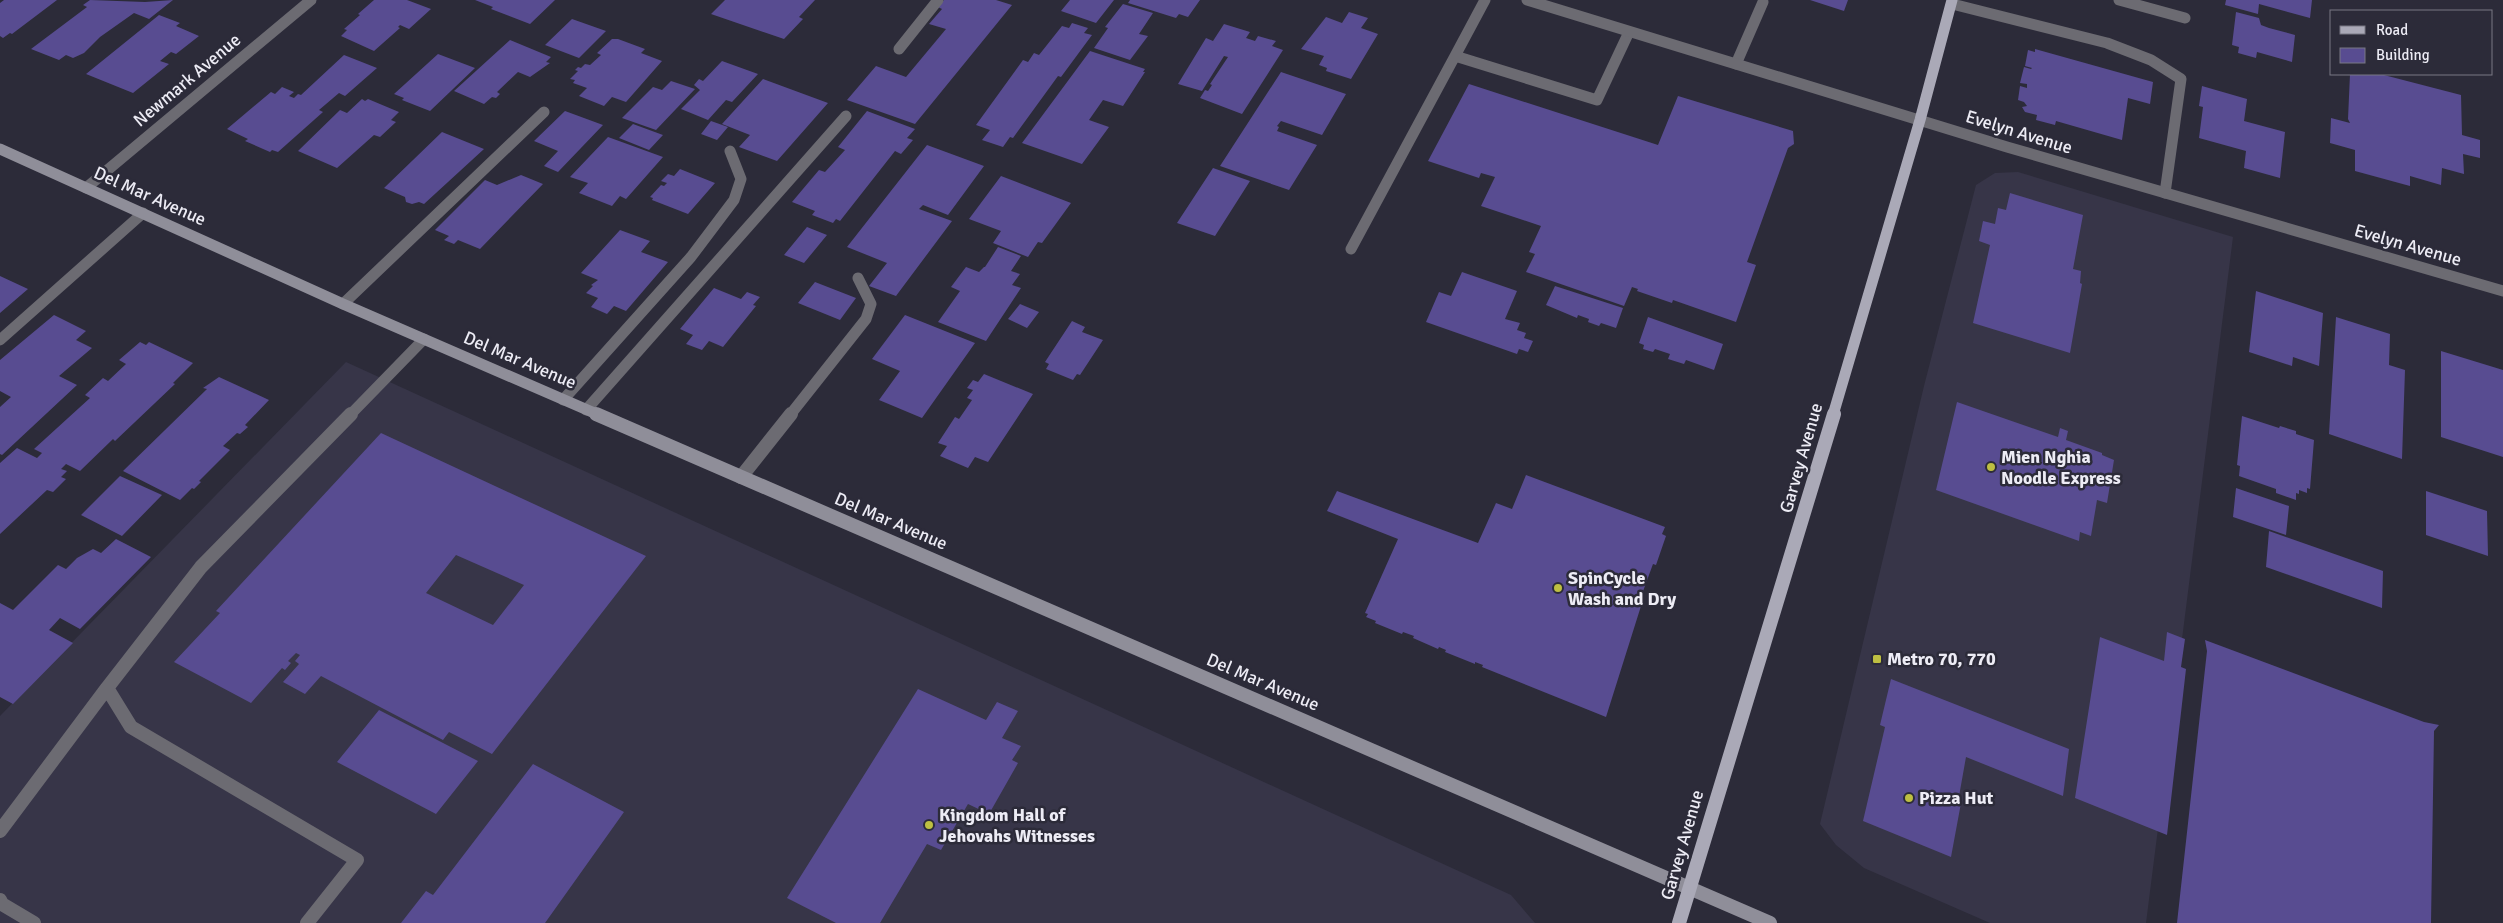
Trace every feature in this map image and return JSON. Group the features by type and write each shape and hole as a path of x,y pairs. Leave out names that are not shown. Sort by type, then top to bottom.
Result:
{"main road":[{"name":"Garvey Avenue","path":"1679,923 1723,773 1808,501 1954,1"},
{"name":"Del Mar Avenue","path":"0,150 563,400 1770,923"}],"street":[{"name":"Newmark Avenue","path":"86,188 311,0"},
{"path":"899,49 938,0"},
{"path":"1351,249 1485,0"},
{"name":"Evelyn Avenue","path":"1527,0 2164,193 2503,291"},
{"path":"2119,0 2185,18"},
{"path":"1954,1 2107,43 2151,60 2181,79 2168,154 2164,193"},
{"path":"1736,64 1764,2"},
{"path":"1455,56 1597,100 1628,32"},
{"path":"344,304 544,112"},
{"path":"586,410 846,116"},
{"path":"563,400 701,245 725,212 741,184 738,166 730,151"},
{"path":"0,340 143,213"},
{"path":"741,477 866,319 870,304 858,278"},
{"path":"0,831 201,567 424,339"},
{"path":"107,688 130,727 357,860 307,923"},
{"path":"0,900 2,904 34,923"}],"shaded area":[{"path":"2018,172 2233,237 2146,923 1990,923 1864,868 1836,845 1820,824 1924,386 1976,185 1995,173"},
{"path":"346,362 1511,895 1535,923 0,923 0,716"}],"building":[{"path":"4,0 57,0 12,34 10,33 3,38 0,36 0,3"},
{"path":"90,0 145,2 173,0 149,19 134,13 100,37 84,53 73,58 66,55 59,60 31,49 87,7 83,5"},
{"path":"374,0 407,0 431,9 409,29 400,25 398,27 400,28 374,51 341,36 347,30 344,29"},
{"path":"475,0 555,0 530,24 491,9 493,7"},
{"path":"725,0 815,0 799,17 803,19 784,39 711,14"},
{"path":"944,0 996,0 1012,5 915,124 847,100 876,66 906,77 946,29 929,24 942,9 938,7"},
{"path":"1070,0 1114,0 1096,23 1061,11"},
{"path":"1130,0 1200,0 1188,17 1179,14 1176,18 1128,3"},
{"path":"1810,0 1848,0 1844,11"},
{"path":"2226,0 2312,0 2310,18 2259,4 2258,14 2225,5"},
{"path":"1123,4 1153,13 1139,34 1148,36 1130,60 1094,48 1108,28 1105,27"},
{"path":"1349,12 1368,18 1361,28 1378,34 1351,79 1326,71 1327,68 1319,65 1324,56 1301,49 1326,17 1342,23"},
{"path":"2236,12 2259,18 2261,25 2295,35 2292,62 2257,52 2256,58 2238,53 2239,47 2232,45"},
{"path":"159,15 180,23 176,26 199,36 176,54 171,52 160,61 169,64 133,93 86,74"},
{"path":"572,19 606,31 579,58 545,45"},
{"path":"1072,23 1088,28 1084,33 1092,35 1061,77 1058,76 1013,138 1010,137 1003,147 982,140 990,130 976,125 1023,60 1028,62 1034,53 1039,55 1062,26 1069,28"},
{"path":"1224,24 1250,32 1246,38 1255,41 1258,36 1276,41 1272,46 1283,50 1242,114 1200,98 1205,90 1208,91 1212,85 1210,84 1228,57 1224,56 1202,91 1178,84 1206,38 1213,41"},
{"path":"612,39 618,39 645,49 641,53 662,61 626,102 612,97 604,106 579,96 587,88 573,83 575,80 570,79 578,71 575,70 578,67 581,68 585,64 590,65 601,55 597,53"},
{"path":"510,40 551,57 546,62 550,63 530,77 518,72 497,92 500,94 496,98 492,97 484,104 454,91"},
{"path":"2035,49 2153,82 2150,104 2128,98 2122,140 2056,121 2055,125 2036,120 2037,115 2025,112 2022,107 2027,106 2024,102 2018,100 2020,86 2027,88 2027,84 2020,83 2024,67 2032,68 2025,66 2028,50 2035,52"},
{"path":"1090,51 1145,69 1143,72 1145,72 1123,106 1103,100 1089,120 1109,127 1082,164 1022,143"},
{"path":"438,54 475,68 430,111 402,100 404,98 394,94"},
{"path":"344,55 377,68 345,96 339,93 319,110 323,112 278,152 272,150 270,152 245,141 248,139 227,129 271,92 275,94 282,87 294,92 289,96 294,98 298,94 301,95"},
{"path":"722,61 758,74 732,102 726,100 708,120 681,109 700,90 694,85 699,79 703,81"},
{"path":"1281,72 1346,94 1322,135 1281,121 1277,126 1279,127 1277,131 1317,145 1289,190 1220,166"},
{"path":"2350,75 2384,75 2461,95 2462,135 2480,140 2480,158 2463,154 2464,174 2442,168 2441,185 2410,176 2410,186 2355,171 2355,150 2330,143 2331,118 2350,123 2348,119"},
{"path":"763,79 828,103 777,161 739,147 750,135 722,124"},
{"path":"671,81 695,89 656,130 622,118 653,87 662,90"},
{"path":"1469,84 1658,145 1678,96 1793,131 1794,144 1788,148 1747,262 1756,265 1736,322 1673,300 1672,303 1637,291 1638,289 1632,287 1624,306 1526,272 1535,254 1529,252 1541,226 1481,206 1495,177 1481,173 1479,178 1428,161"},
{"path":"2202,86 2247,99 2244,121 2285,132 2280,178 2244,168 2246,151 2199,138 2203,107 2199,106"},
{"path":"362,99 365,101 368,99 399,112 391,120 396,122 380,137 374,135 337,168 298,151 340,110 347,113"},
{"path":"565,111 603,125 558,172 544,166 558,151 534,141"},
{"path":"867,111 915,129 907,138 913,140 901,154 895,151 840,221 836,219 833,223 812,215 815,211 792,202 819,170 825,172 845,150 838,147"},
{"path":"711,121 728,127 717,140 701,134"},
{"path":"633,124 663,135 649,150 619,138"},
{"path":"442,132 484,149 424,204 406,202 405,197 384,188"},
{"path":"608,137 663,157 626,199 620,196 612,206 579,193 588,183 570,177"},
{"path":"927,145 984,166 948,215 923,205 919,209 952,221 896,296 869,286 887,263 847,247"},
{"path":"1213,168 1250,181 1215,236 1177,223"},
{"path":"680,169 715,183 688,214 652,200 653,198 650,197 661,185 664,186 667,183 661,181 668,174 674,176"},
{"path":"521,175 543,184 480,249 458,240 454,244 444,240 449,236 435,230 485,180 497,185"},
{"path":"1001,176 1071,203 1042,243 1038,242 1028,257 993,243 1001,231 969,219"},
{"path":"2010,193 2083,215 2073,269 2081,271 2080,283 2082,284 2070,353 1973,323 1990,245 1979,241 1983,221 1995,224 1998,208 2006,210"},
{"path":"807,227 827,235 804,263 784,255"},
{"path":"620,230 650,241 641,252 668,262 626,311 614,306 607,314 591,307 598,298 586,293 593,286 591,285 598,280 581,273"},
{"path":"998,247 1021,256 1011,271 1020,274 1012,285 1021,288 986,341 938,322 960,291 951,287 966,267 979,272 985,267"},
{"path":"1462,272 1517,291 1505,319 1520,323 1517,330 1526,333 1524,338 1533,341 1528,352 1519,349 1517,354 1426,322 1439,292 1451,296"},
{"path":"0,276 28,289 0,313"},
{"path":"815,282 856,298 840,320 798,303"},
{"path":"1555,286 1623,308 1616,328 1601,323 1599,326 1588,322 1589,319 1578,315 1577,318 1546,305"},
{"path":"714,288 741,299 747,292 760,297 753,305 756,306 723,347 709,341 702,350 686,344 693,335 680,329"},
{"path":"2256,291 2323,313 2319,366 2293,357 2292,366 2249,352"},
{"path":"1020,304 1039,312 1027,328 1008,319"},
{"path":"54,315 86,331 76,340 92,348 59,376 77,385 2,455 0,454 0,407 11,397 0,391 0,360"},
{"path":"905,315 975,343 922,418 879,400 900,371 872,359"},
{"path":"1648,317 1723,344 1714,370 1686,360 1684,364 1668,359 1670,354 1655,349 1653,352 1643,349 1644,345 1639,343"},
{"path":"2336,317 2390,334 2389,365 2405,370 2402,459 2329,434"},
{"path":"1072,321 1085,327 1082,332 1103,340 1080,375 1077,374 1073,380 1046,369 1049,364 1045,362"},
{"path":"140,342 146,345 149,342 193,363 173,383 175,384 115,441 113,439 80,471 66,464 61,469 67,471 61,477 66,479 53,492 47,490 0,534 0,463 17,448 37,458 42,453 34,449 90,398 85,395 103,378 108,381 126,364 119,360"},
{"path":"2441,351 2503,370 2503,457 2441,437"},
{"path":"984,374 1033,394 988,462 975,457 968,468 940,456 947,446 938,443 955,417 959,419 972,400 967,398 973,390 967,388 973,380 978,382"},
{"path":"219,377 269,400 245,425 248,427 240,434 237,433 223,446 230,450 199,481 201,482 194,489 192,488 180,500 123,471 207,389 203,388"},
{"path":"1957,402 2058,437 2060,428 2068,431 2066,440 2102,453 2102,455 2114,460 2107,503 2097,500 2091,536 2080,532 2079,541 1936,490"},
{"path":"2242,416 2279,428 2280,426 2296,431 2296,434 2314,440 2310,489 2307,488 2307,493 2299,490 2299,494 2296,493 2296,500 2276,493 2276,489 2239,476 2240,466 2237,465"},
{"path":"381,433 646,556 492,754 449,732 443,740 321,676 305,694 283,682 299,664 295,661 300,655 296,653 288,661 291,663 285,670 282,668 251,703 174,662 220,613 216,611","holes":["456,555 524,585 493,625 426,593"]},
{"path":"1526,475 1665,527 1662,534 1666,536 1656,565 1653,564 1638,605 1641,606 1606,717 1482,667 1483,665 1475,662 1475,664 1445,652 1446,650 1439,647 1438,649 1413,638 1414,636 1403,632 1402,634 1375,623 1376,621 1366,617 1368,614 1365,613 1398,539 1327,511 1337,491 1478,543 1496,503 1512,509"},
{"path":"120,476 162,495 122,536 81,515"},
{"path":"2236,488 2289,506 2286,535 2233,517"},
{"path":"2426,491 2487,511 2488,556 2426,535"},
{"path":"2269,531 2383,571 2382,608 2266,567"},
{"path":"116,539 151,557 80,629 60,618 49,630 73,643 13,704 0,697 0,603 13,610 58,565 66,569 77,558 93,549 101,553"},
{"path":"2167,632 2185,639 2181,667 2186,669 2167,835 2075,798 2100,637 2164,661"},
{"path":"2205,640 2424,722 2439,725 2434,731 2431,923 2177,923 2207,651"},
{"path":"1891,679 2069,749 2063,796 1966,757 1958,802 1961,803 1951,857 1863,821 1885,727 1880,725"},
{"path":"918,689 986,720 997,702 1018,711 1002,738 1021,746 1012,760 1018,763 989,814 968,804 941,850 927,844 880,923 836,923 787,898"},
{"path":"379,710 478,761 436,814 337,762"},
{"path":"533,764 624,812 545,923 401,923 426,891 433,895"}],"place":[{"name":"Mien Nghia Noodle Express","path":"1991,467"},
{"name":"SpinCycle Wash and Dry","path":"1558,588"},
{"name":"Metro 70, 770","path":"1877,659"},
{"name":"Pizza Hut","path":"1909,798"},
{"name":"Kingdom Hall of Jehovahs Witnesses","path":"929,825"}]}
